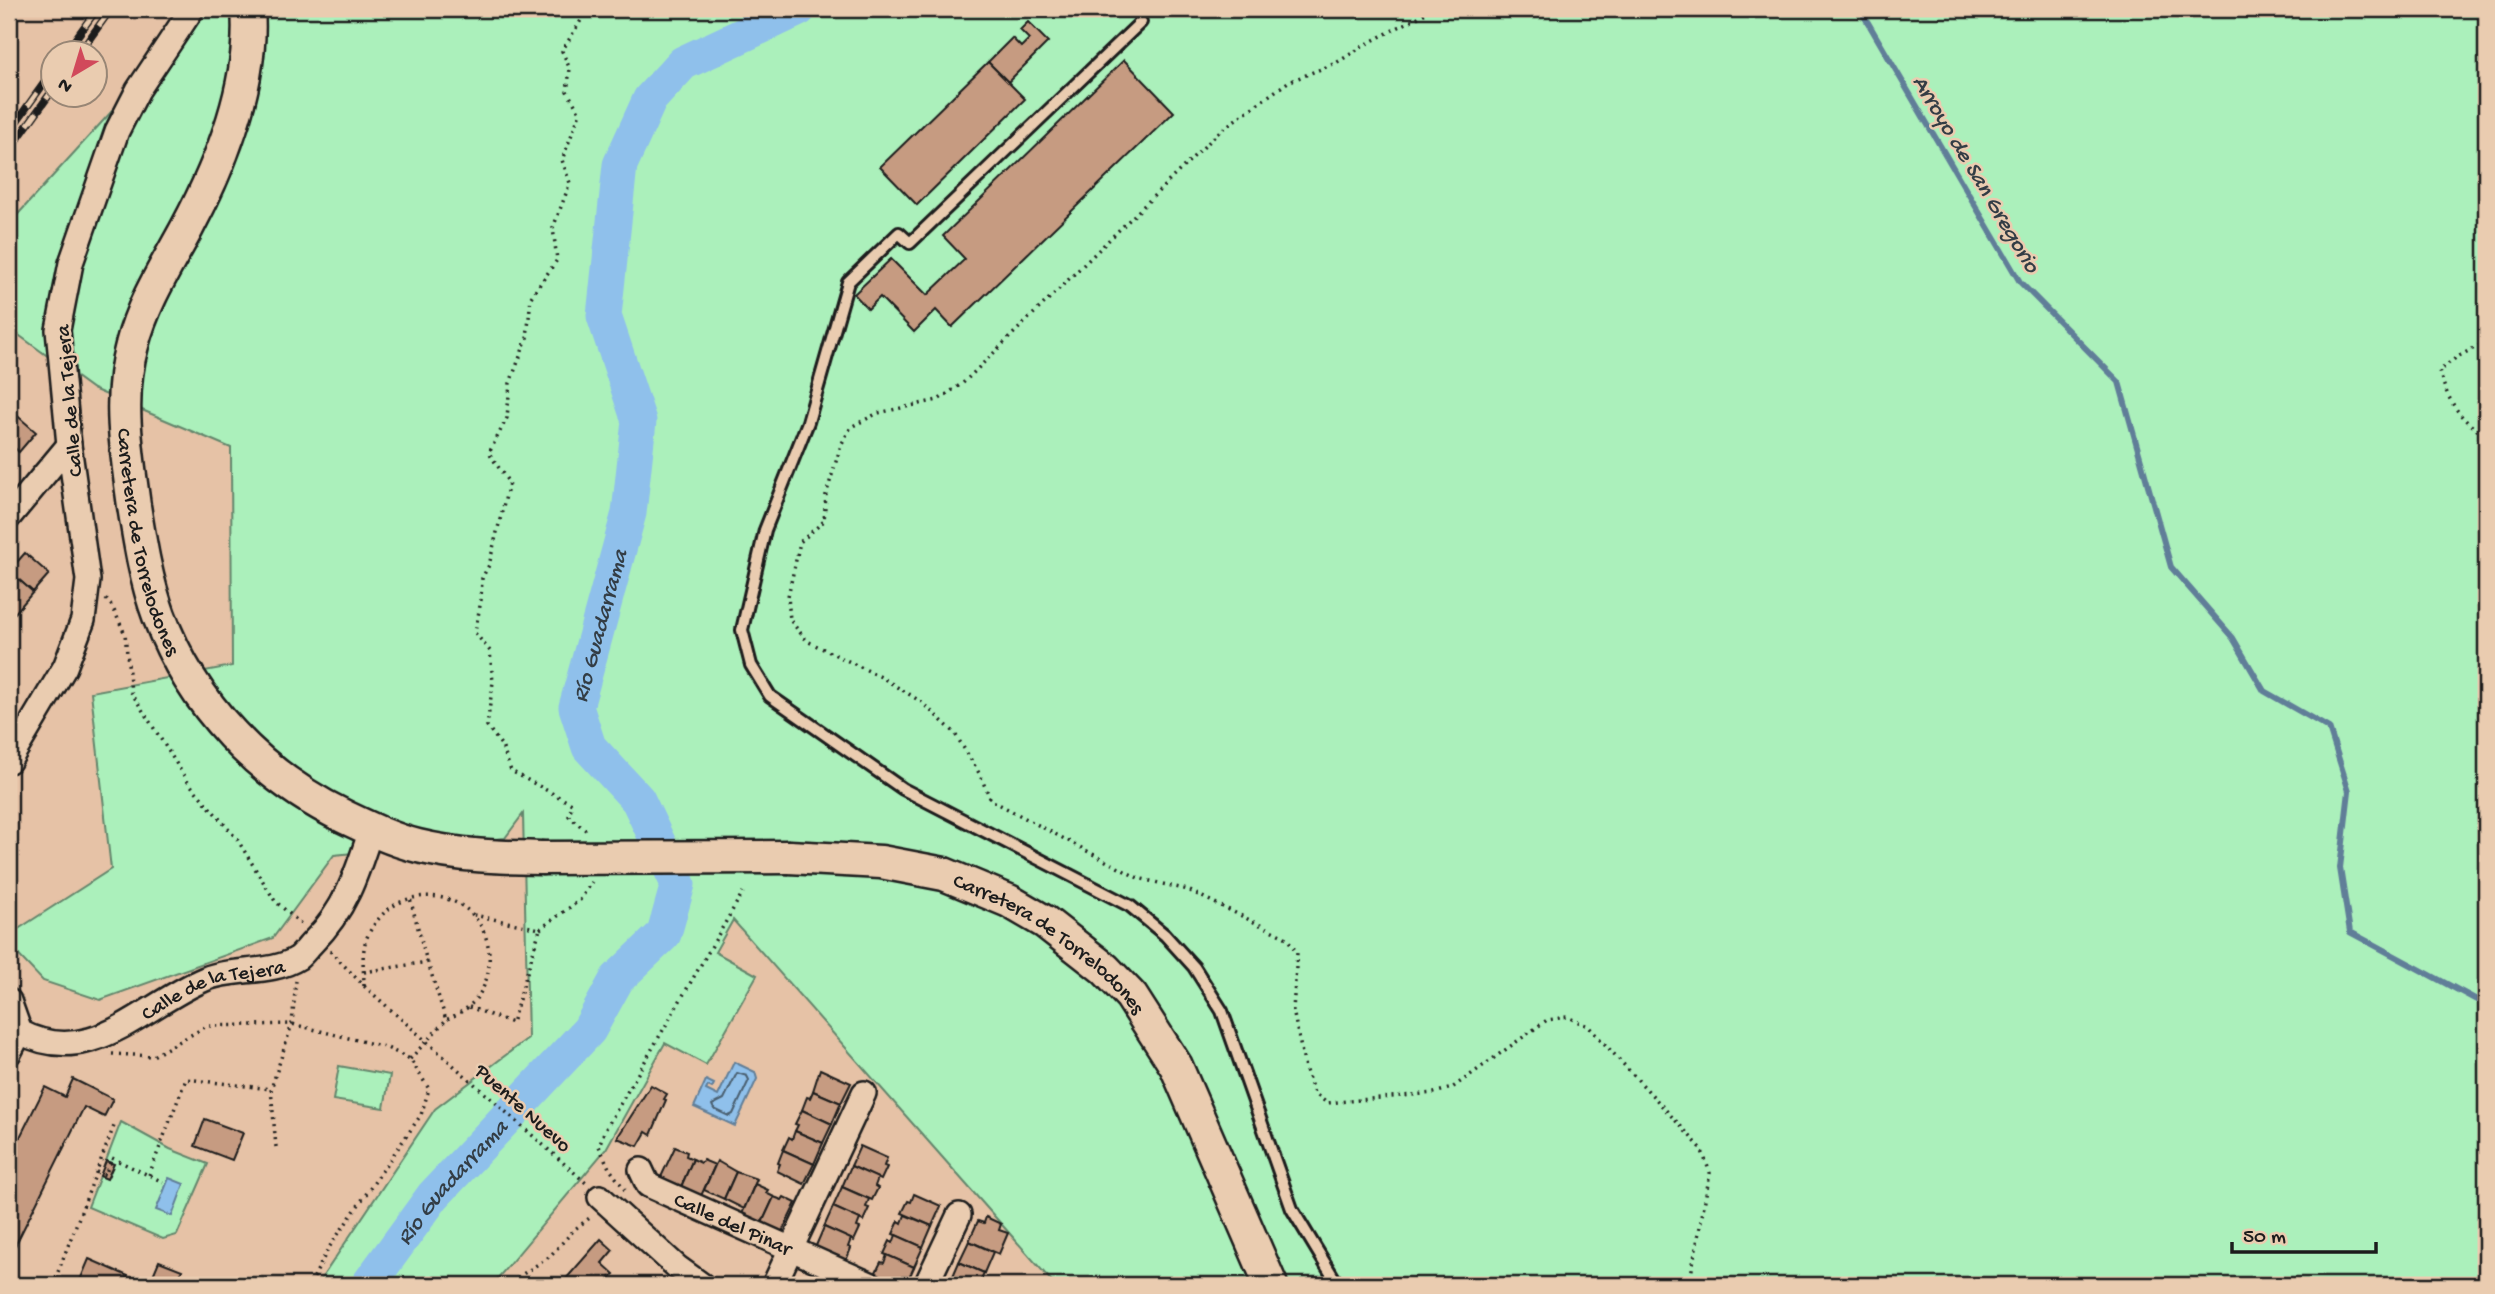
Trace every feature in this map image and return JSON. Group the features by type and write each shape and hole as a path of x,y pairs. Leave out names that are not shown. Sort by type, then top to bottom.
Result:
{"main road":[{"name":"Carretera de Torrelodones","path":"248,9 242,82 225,146 208,187 148,299 127,362 124,396 125,430 143,560 159,616 185,670 211,709 243,747 289,786 316,803 371,830 415,846 462,855 541,858 789,857 862,860 944,874 1009,901 1045,922 1105,969 1130,996 1158,1036 1176,1066 1197,1111 1257,1285"},
{"name":"Carretera de Torrelodones","path":"1216,1161 1271,1285"}],"street":[{"name":"Calle de la Tejera","path":"9,761 65,667 83,620 88,580 69,445 58,330 71,263 117,131 138,90 192,9"},
{"path":"9,517 69,445"},
{"name":"Calle de la Tejera","path":"20,1032 38,1042 69,1045 107,1036 206,979 271,967 298,958 317,939 353,886 371,830"},
{"path":"9,1001 20,1032 9,1053"},
{"path":"774,1285 863,1093"},
{"name":"Calle del Pinar","path":"641,1170 648,1185 872,1285"},
{"path":"614,1201 677,1267 702,1285"},
{"path":"926,1285 959,1214"}],"lane":[{"path":"1141,22 910,243 899,233 848,282 808,422 765,530 742,631 751,665 770,696 903,789 1130,906 1165,935 1194,967 1222,1011 1292,1209 1338,1285"}],"path":[{"path":"588,9 562,51 570,69 567,91 580,113 562,160 570,183 553,228 557,260 531,297 527,338 510,383 506,418 489,453 509,483 489,565 482,578 475,633 490,651 493,682 487,726 502,746 511,771 572,804 569,816 596,839"},
{"path":"1430,9 1336,63 1288,82 1221,130 963,383 938,400 878,413 851,427 841,445 826,495 824,521 800,542 788,596 790,620 807,641 881,677 920,701 954,732 979,773 991,800 1138,878 1188,890 1287,938 1297,953 1293,1010 1305,1068 1314,1093 1327,1103 1434,1093 1452,1088 1547,1020 1567,1017 1587,1026 1701,1148 1710,1173 1690,1280 1692,1285"},
{"path":"2486,342 2457,357 2439,371 2447,398 2472,427 2486,436"},
{"name":"Puente Nuevo","path":"88,580 113,606 125,634 131,692 188,782 237,839 275,901 427,1041 614,1201"},
{"path":"469,1007 512,1023 540,929 580,900 597,876"},
{"path":"506,1285 549,1257 575,1229 614,1201 609,1168 599,1146 604,1132 743,892"},
{"path":"365,986 363,948 372,926 388,908 410,898 433,896 457,903 473,915 487,940 490,964 484,987 469,1007 446,1020 410,1059"},
{"path":"410,898 446,1020"},
{"path":"473,915 540,929"},
{"path":"276,1147 271,1088 292,1024 298,958"},
{"path":"364,972 428,962"},
{"path":"111,1054 153,1056 207,1026 292,1024 385,1047 410,1059 429,1089 421,1115 328,1249 310,1285"},
{"path":"149,1175 186,1079 271,1088"},
{"path":"52,1285 114,1126"},
{"path":"96,1172 105,1175 112,1158 163,1182"}],"green space":[{"path":"205,9 2486,9 2486,1285 1055,1285 733,920 715,952 757,975 706,1065 665,1043 606,1149 492,1285 317,1285 435,1109 528,1038 523,814 505,838 334,855 273,938 100,1000 43,981 9,945 9,935 111,869 91,692 232,666 231,448 93,389 9,328 9,224"},
{"path":"339,1066 390,1075 384,1108 333,1100"},
{"path":"121,1122 170,1149 208,1164 177,1235 163,1239 88,1207 100,1176 107,1179 113,1164 106,1161"}],"water":[{"path":"734,1062 755,1072 757,1079 735,1126 694,1107 706,1080 714,1084 706,1090 718,1096"},
{"path":"169,1178 184,1184 172,1216 156,1210"}],"building":[{"path":"1028,22 1048,42 1008,82 988,62 1012,38 1021,47 1029,39 1020,30"},
{"path":"1124,60 1174,112 952,327 936,310 914,332 880,297 868,309 854,294 891,259 927,295 965,259 943,236"},
{"path":"988,62 1025,99 917,205 880,167"},
{"path":"13,412 36,432 19,452 9,443 9,417"},
{"path":"25,553 49,574 33,592 9,571"},
{"path":"9,571 33,592 15,613 9,608"},
{"path":"820,1069 851,1083 841,1103 813,1091"},
{"path":"73,1079 113,1099 104,1117 84,1107 9,1258 9,1159 45,1087 65,1097"},
{"path":"651,1085 667,1094 651,1135 646,1132 638,1146 617,1138"},
{"path":"813,1091 841,1103 832,1124 802,1110 807,1097 810,1098"},
{"path":"802,1110 832,1124 823,1143 795,1131 798,1125 795,1124"},
{"path":"205,1119 243,1133 232,1160 195,1146"},
{"path":"795,1131 823,1143 814,1164 783,1150"},
{"path":"860,1146 887,1158 884,1166 887,1167 881,1180 851,1166"},
{"path":"675,1147 687,1152 686,1156 693,1159 681,1187 661,1177"},
{"path":"783,1150 814,1164 804,1184 777,1171"},
{"path":"693,1159 715,1165 701,1196 681,1187"},
{"path":"106,1161 114,1164 107,1179 100,1176"},
{"path":"717,1161 736,1172 724,1199 704,1190"},
{"path":"851,1166 878,1178 875,1186 878,1188 872,1200 842,1187"},
{"path":"736,1172 757,1179 744,1209 724,1199"},
{"path":"755,1184 768,1190 766,1193 774,1197 762,1223 742,1214"},
{"path":"842,1187 869,1199 866,1207 869,1208 863,1221 833,1207"},
{"path":"914,1194 941,1206 932,1226 902,1213"},
{"path":"774,1197 782,1200 784,1197 796,1203 782,1232 762,1223"},
{"path":"833,1207 860,1219 857,1227 860,1228 854,1241 824,1227"},
{"path":"905,1215 932,1226 923,1247 893,1234"},
{"path":"986,1217 1001,1224 999,1230 1008,1233 999,1254 969,1241 978,1221 984,1223"},
{"path":"824,1227 851,1239 846,1261 815,1248"},
{"path":"896,1235 923,1247 914,1267 884,1254"},
{"path":"601,1239 613,1250 602,1263 614,1274 603,1285 571,1285 565,1280"},
{"path":"969,1241 993,1252 984,1273 959,1262"},
{"path":"887,1255 914,1267 906,1285 875,1274"},
{"path":"89,1259 128,1276 124,1285 78,1285"},
{"path":"159,1261 182,1270 176,1285 149,1285"},
{"path":"959,1262 984,1273 978,1285 950,1283"}],"waterway":[{"name":"Río Guadarrama","path":"368,1285 433,1196 589,1030 617,979 664,934 678,884 638,800 589,747 576,707 629,513 639,421 604,316 620,165 650,99 683,63 799,9"},
{"name":"Arroyo de San Gregorio","path":"1860,9 2020,282 2119,382 2171,567 2233,638 2264,691 2329,728 2349,791 2340,868 2350,932 2486,1005"}],"railway":[{"path":"76,38 97,9"},
{"path":"90,38 111,9"},
{"path":"9,132 38,92"},
{"path":"9,151 40,108"}]}
